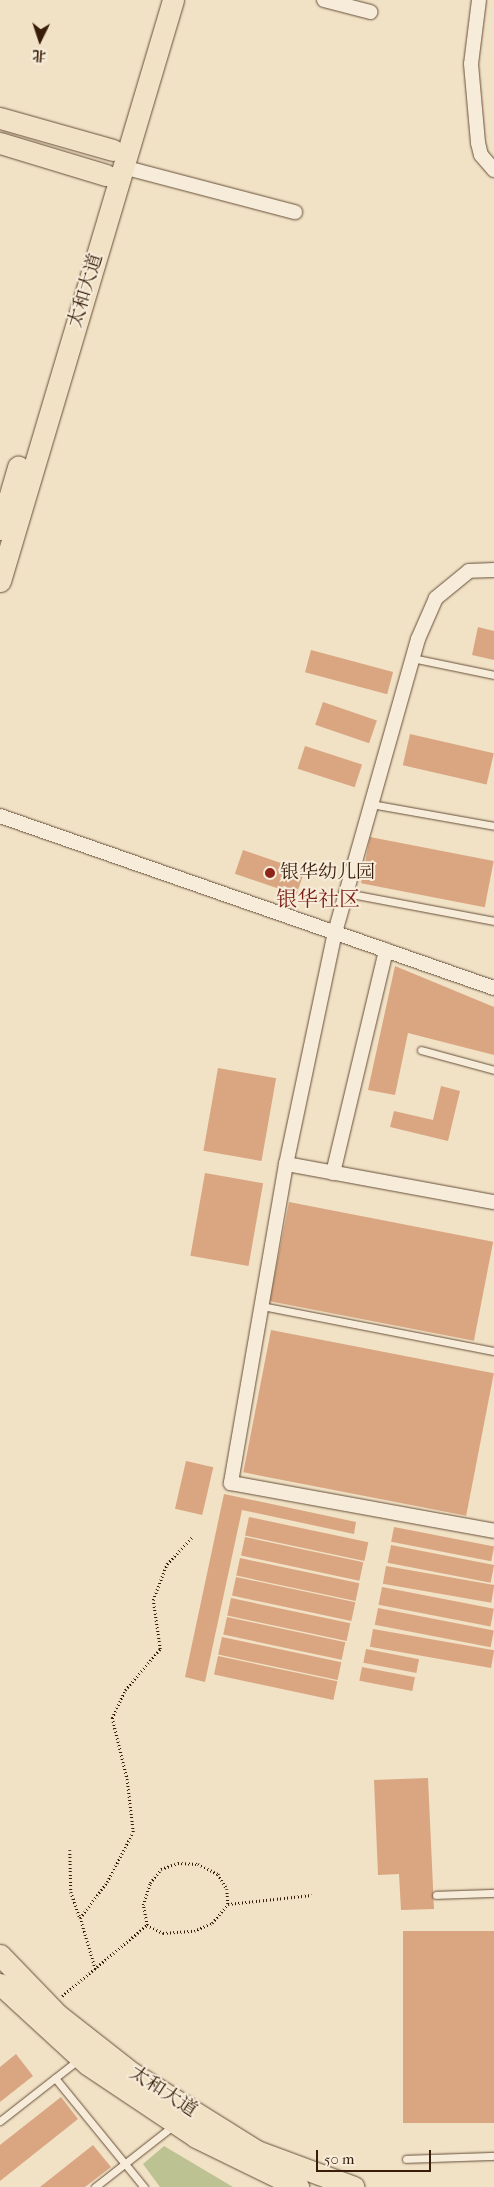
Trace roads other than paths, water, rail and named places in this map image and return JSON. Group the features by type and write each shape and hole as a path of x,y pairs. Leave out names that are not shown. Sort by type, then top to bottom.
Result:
{"main road":[{"name":"太和大道","path":"0,581 158,0"},
{"name":"太和大道","path":"0,529 114,164 173,0"},
{"path":"0,118 114,164"},
{"path":"0,143 114,164"},
{"name":"太和大道","path":"0,1955 50,2007 132,2073 257,2151 354,2187"},
{"name":"太和大道","path":"0,1984 80,2058 176,2123 298,2187"}],"street":[{"path":"324,0 370,12"},
{"path":"479,0 471,64 478,143 481,155 494,170"},
{"path":"114,164 296,212"},
{"path":"494,570 469,571 436,598 412,658 335,932 286,1164 231,1483 494,1532"},
{"path":"0,816 494,988"},
{"path":"334,1173 386,950"},
{"path":"286,1164 494,1202"}],"lane":[{"path":"412,658 494,675"},
{"path":"371,804 494,826"},
{"path":"346,893 494,921"},
{"path":"422,1050 494,1070"},
{"path":"262,1306 494,1351"},
{"path":"436,1895 494,1893"},
{"path":"0,2121 80,2058"},
{"path":"55,2078 144,2187"},
{"path":"95,2187 176,2123"},
{"path":"406,2159 494,2156"}],"place":[{"name":"银华幼儿园","path":"270,873"}],"district":[{"name":"银华社区","path":"318,899"}]}
